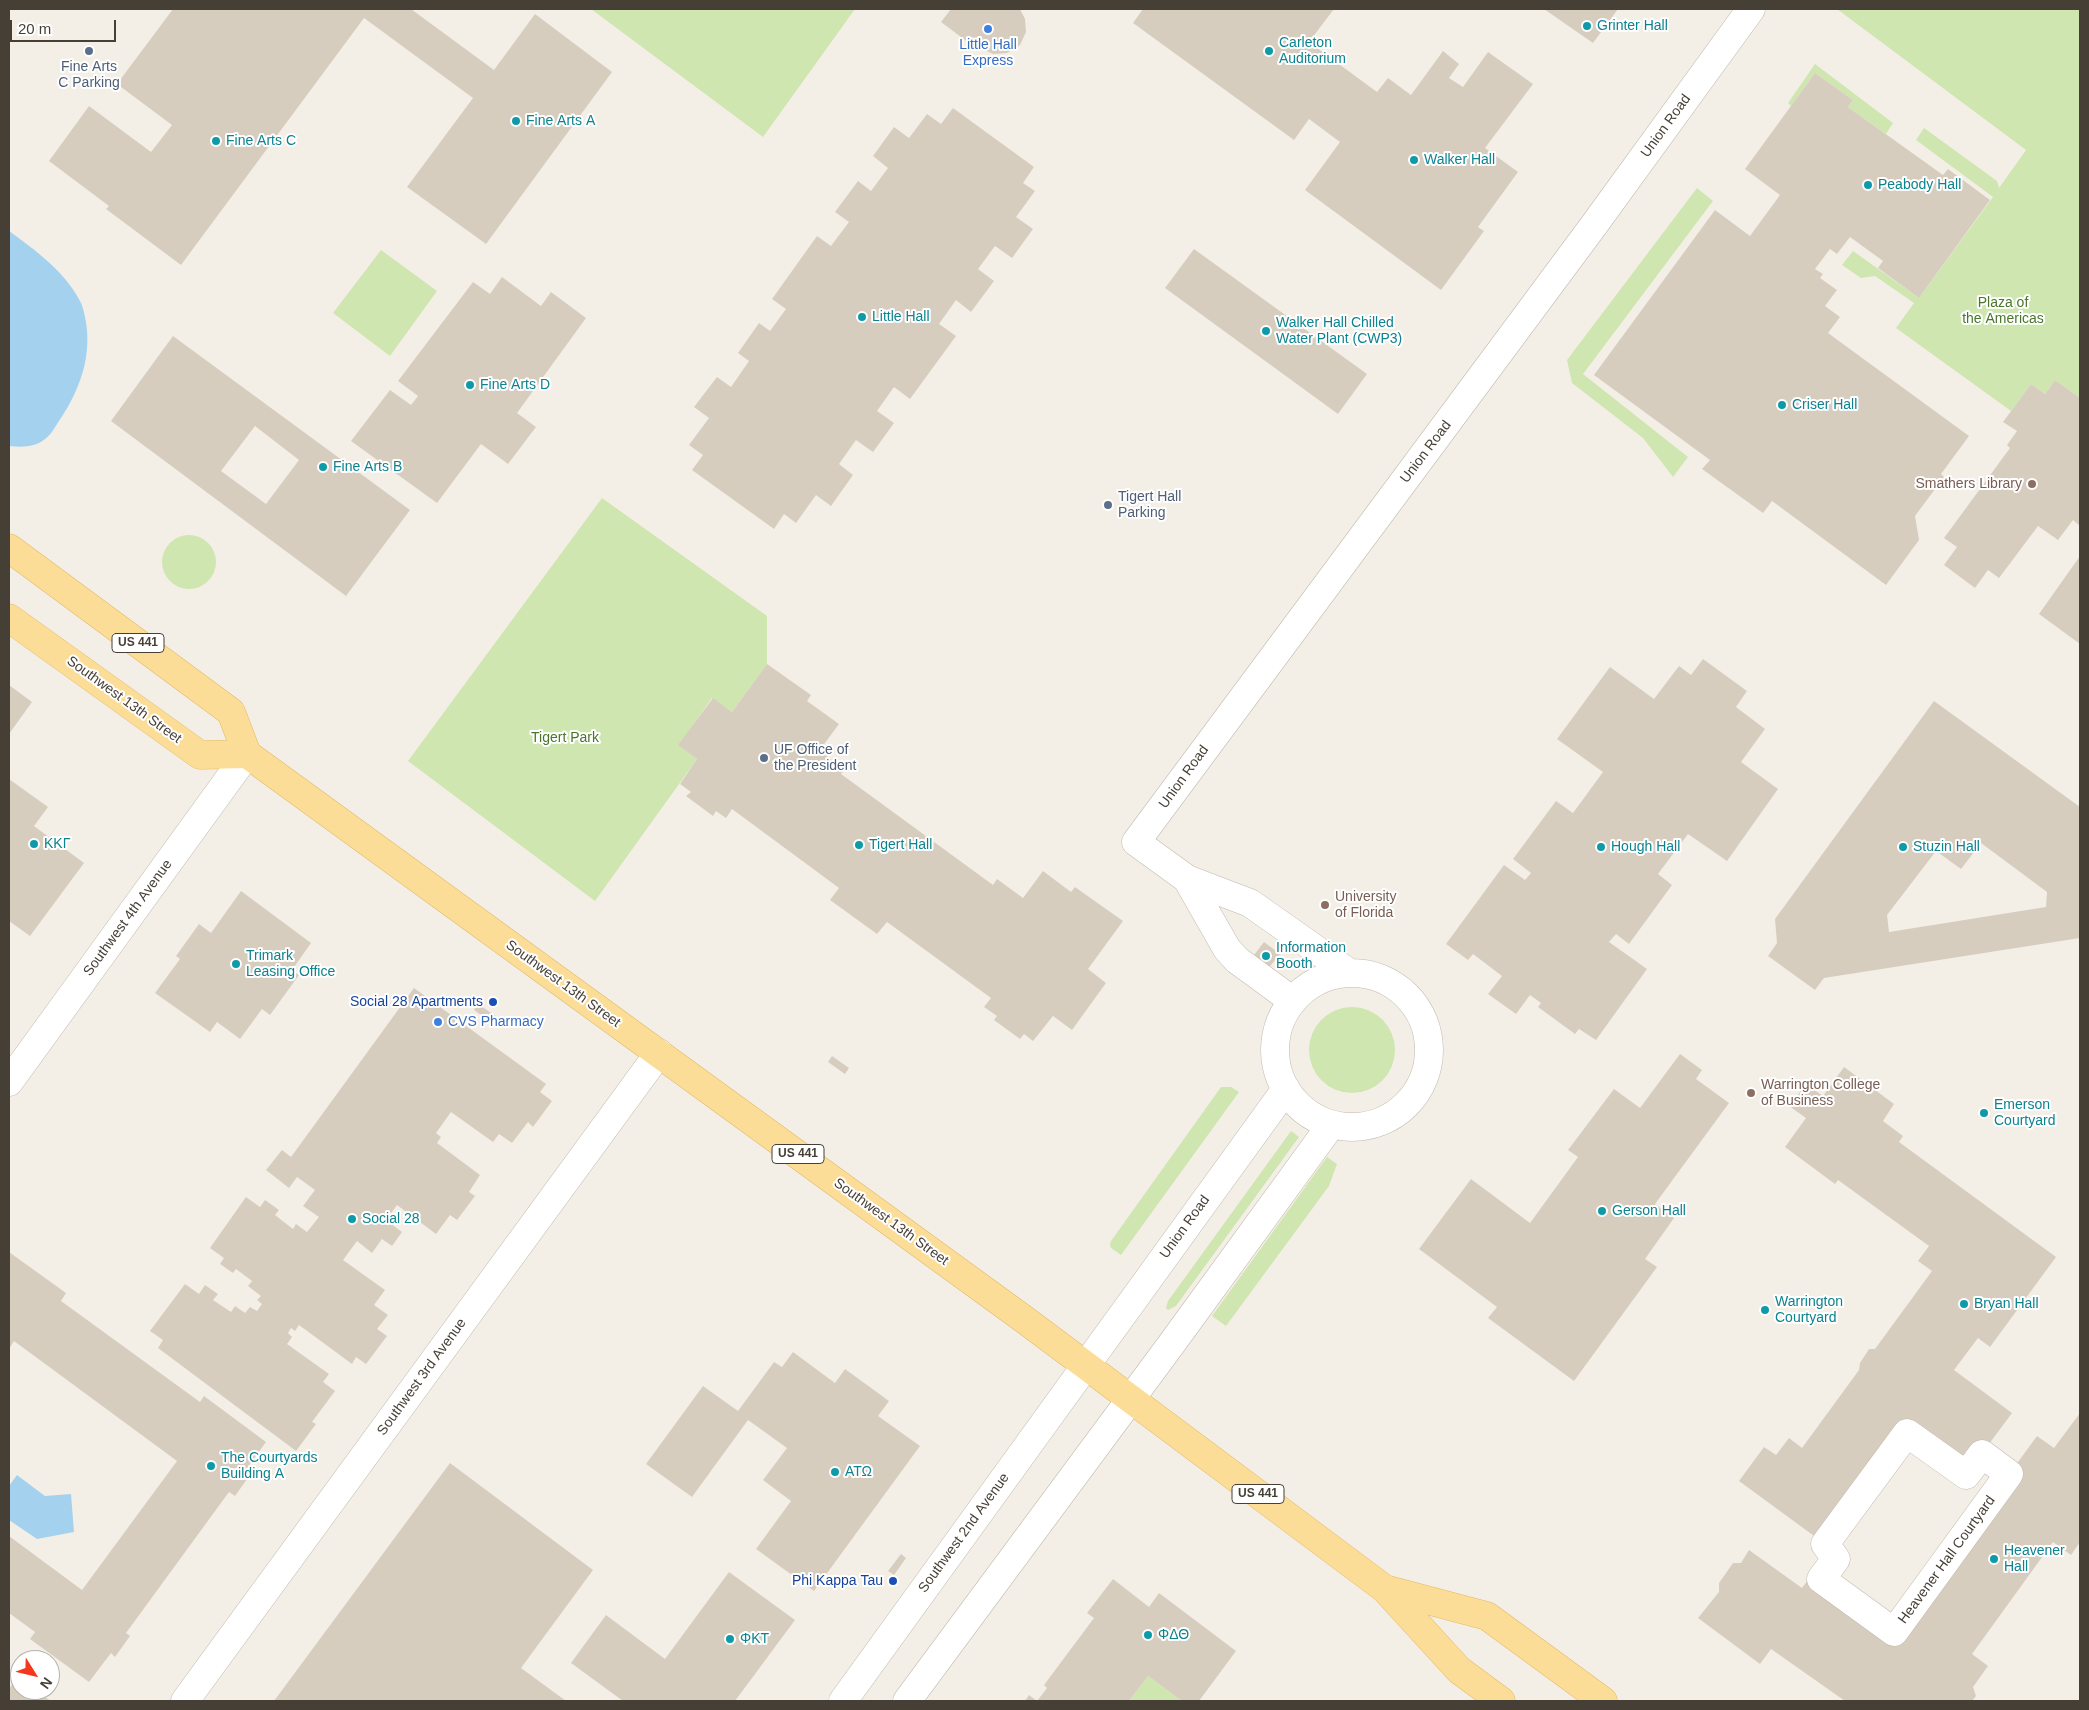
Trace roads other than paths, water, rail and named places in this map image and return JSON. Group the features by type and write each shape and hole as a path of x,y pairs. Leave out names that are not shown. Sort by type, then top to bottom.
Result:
{"main road":[{"name":"US 441","path":"9,548 231,712 248,754"},
{"name":"Southwest 13th Street","path":"9,618 200,755 248,754 1131,1398 1385,1589 1459,1670 1501,1701"},
{"name":"Southwest 13th Street","path":"1385,1589 1486,1616 1603,1701"}],"street":[{"name":"Union Road","path":"1348,972 1322,979 1304,990 1293,1001 1281,1022 1276,1042 1276,1061 1286,1089 1306,1112 1331,1125 1363,1126 1383,1120 1400,1110 1414,1095 1424,1078 1429,1058 1428,1038 1423,1019 1412,1002 1398,988 1381,978 1348,972 1250,903 1187,879 1136,842 1594,225 1751,9"},
{"name":"Southwest 4th Avenue","path":"9,1082 248,754"},
{"name":"Union Road","path":"1187,879 1227,950 1237,960 1293,1001"},
{"name":"Southwest 3rd Avenue","path":"185,1701 659,1053"},
{"name":"Union Road","path":"1086,1365 1286,1089"},
{"path":"907,1701 1331,1125"},
{"name":"Southwest 2nd Avenue","path":"843,1701 1086,1365"},
{"name":"Heavener Hall Courtyard","path":"1907,1433 1966,1475 1982,1454 2009,1474 1894,1632 1821,1579 1836,1559 1825,1544 1907,1433"}],"water":[{"path":"9,231 49,262 67,281 82,305 87,331 86,358 83,372 66,409 49,435 41,442 18,447 9,446"},
{"path":"17,1475 45,1496 71,1494 74,1532 37,1539 9,1520 9,1486"}],"place":[{"name":"Grinter Hall","path":"1587,26"},
{"name":"Little Hall Express","path":"988,29"},
{"name":"Fine Arts C Parking","path":"89,51"},
{"name":"Carleton Auditorium","path":"1269,51"},
{"name":"Fine Arts A","path":"516,121"},
{"name":"Fine Arts C","path":"216,141"},
{"name":"Walker Hall","path":"1414,160"},
{"name":"Peabody Hall","path":"1868,185"},
{"name":"Little Hall","path":"862,317"},
{"name":"Walker Hall Chilled Water Plant (CWP3)","path":"1266,331"},
{"name":"Fine Arts D","path":"470,385"},
{"name":"Criser Hall","path":"1782,405"},
{"name":"Fine Arts B","path":"323,467"},
{"name":"Smathers Library","path":"2032,484"},
{"name":"Tigert Hall Parking","path":"1108,505"},
{"name":"UF Office of the President","path":"764,758"},
{"name":"ΚΚΓ","path":"34,844"},
{"name":"Tigert Hall","path":"859,845"},
{"name":"Hough Hall","path":"1601,847"},
{"name":"Stuzin Hall","path":"1903,847"},
{"name":"University of Florida","path":"1325,905"},
{"name":"Information Booth","path":"1266,956"},
{"name":"Trimark Leasing Office","path":"236,964"},
{"name":"Social 28 Apartments","path":"493,1002"},
{"name":"CVS Pharmacy","path":"438,1022"},
{"name":"Warrington College of Business","path":"1751,1093"},
{"name":"Emerson Courtyard","path":"1984,1113"},
{"name":"Gerson Hall","path":"1602,1211"},
{"name":"Social 28","path":"352,1219"},
{"name":"Bryan Hall","path":"1964,1304"},
{"name":"Warrington Courtyard","path":"1765,1310"},
{"name":"The Courtyards Building A","path":"211,1466"},
{"name":"ΑΤΩ","path":"835,1472"},
{"name":"Heavener Hall","path":"1994,1559"},
{"name":"Phi Kappa Tau","path":"893,1581"},
{"name":"ΦΔΘ","path":"1148,1635"},
{"name":"ΦΚΤ","path":"730,1639"}],"park label":[{"name":"Plaza of the Americas","path":"2003,312"},
{"name":"Tigert Park","path":"565,738"}]}
